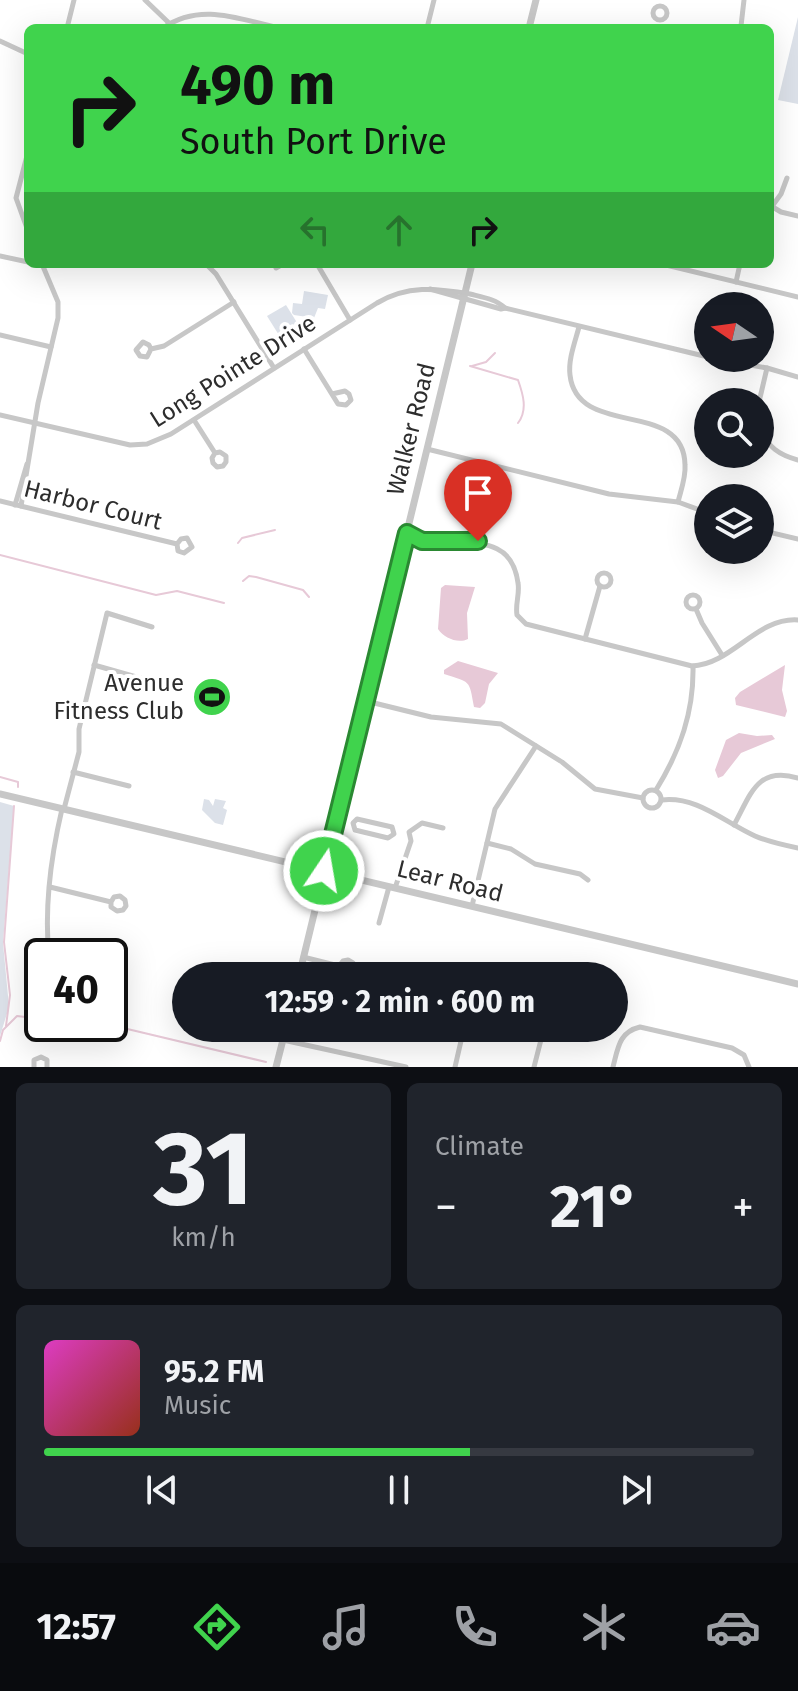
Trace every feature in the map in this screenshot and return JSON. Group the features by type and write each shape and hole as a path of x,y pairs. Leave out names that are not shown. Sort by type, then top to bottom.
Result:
{"street":[{"path":"68,24 74,0"},
{"path":"145,0 169,23 193,14 211,13 261,24"},
{"path":"428,24 434,0"},
{"path":"530,24 536,0"},
{"path":"740,24 744,0"},
{"path":"650,2 654,9"},
{"path":"0,41 24,52"},
{"path":"24,176 16,201 24,221"},
{"path":"774,203 787,178"},
{"path":"774,208 798,216"},
{"path":"0,256 24,261"},
{"path":"18,506 58,318 58,302 44,268"},
{"path":"210,268 274,368"},
{"path":"319,268 350,320"},
{"name":"Walker Road","path":"302,962 410,534 427,449 471,268"},
{"path":"678,268 798,297"},
{"path":"736,282 739,268"},
{"name":"Long Pointe Drive","path":"0,415 136,445 158,441 350,320 396,293 413,289 464,296 501,309 694,354"},
{"path":"151,349 164,346 234,302"},
{"path":"579,327 570,368 574,390 583,402 595,410 656,425 675,438 681,447 685,465 678,502"},
{"path":"0,335 51,347"},
{"path":"304,349 332,394"},
{"name":"Long Pointe Drive","path":"774,370 798,377"},
{"path":"194,420 215,453"},
{"path":"774,448 798,460"},
{"path":"427,449 609,494 678,502 694,508"},
{"name":"Harbor Court","path":"0,501 177,544"},
{"path":"774,533 798,539"},
{"path":"410,534 420,540 450,543 478,541 497,550 511,563 518,579 516,609 519,619 529,625 693,666 710,662 779,622 798,620"},
{"path":"585,639 600,586"},
{"path":"696,609 722,655"},
{"path":"48,938 54,844 79,752 79,729 107,613 152,627"},
{"path":"94,665 154,682"},
{"path":"656,790 683,736 692,698 693,666"},
{"path":"366,701 431,717 495,722 536,746 595,789 643,798"},
{"path":"472,906 498,804 536,746"},
{"path":"73,772 129,786"},
{"path":"734,825 760,782 769,775 782,773 798,778"},
{"path":"648,790 656,790 662,800 653,808 645,804 643,798 648,790"},
{"name":"Lear Road","path":"0,794 798,984"},
{"path":"662,800 683,800 699,805 767,841 798,848"},
{"path":"336,819 353,823"},
{"path":"353,823 357,819 409,832"},
{"path":"353,823 355,830 388,838 393,836 395,830"},
{"path":"409,832 422,823 443,828"},
{"path":"379,923 411,841 409,832"},
{"path":"487,843 511,849 535,864 580,874 588,880"},
{"path":"50,887 111,902"},
{"path":"303,957 323,962"},
{"path":"613,1067 622,1037 640,1027 732,1048 744,1055 749,1067"},
{"path":"276,1067 282,1042"},
{"path":"292,1042 406,1067"},
{"path":"455,1067 461,1042"},
{"path":"534,1067 540,1042"},
{"path":"34,1067 34,1060 41,1057 47,1060 47,1067"}],"shaded area":[{"path":"798,17 798,104 778,100"},
{"path":"304,291 328,295 325,309 318,308 314,318 292,313 293,303 302,304"},
{"path":"286,305 301,329 282,340 267,316"},
{"path":"445,585 475,587 467,613 468,639 452,639 438,629 441,588"},
{"path":"458,661 498,673 489,684 485,703 480,708 474,707 467,683 444,674 444,670"},
{"path":"785,665 782,690 787,711 785,717 736,705 735,698 740,692"},
{"path":"739,733 772,735 775,739 741,753 718,778 715,770 726,740"},
{"path":"204,799 213,806 215,799 226,801 223,825 215,823 202,810"},
{"path":"0,802 14,806 3,943 9,1007 0,1036"}],"waterway":[{"path":"472,366 486,362 495,353"},
{"path":"470,366 518,380 524,407 518,423"},
{"path":"238,543 242,538 275,530"},
{"path":"0,555 156,595 177,591 224,603"},
{"path":"243,581 249,576 256,577 303,590 309,597"},
{"path":"0,777 18,782 18,787"},
{"path":"6,1026 10,995 4,942 14,806"},
{"path":"0,1041 3,1030 17,1016 24,1017"},
{"path":"128,1029 266,1062"}],"place":[{"name":"Avenue Fitness Club","path":"212,697"}],"route":[{"path":"324,871 407,533 422,541 478,541"}]}
